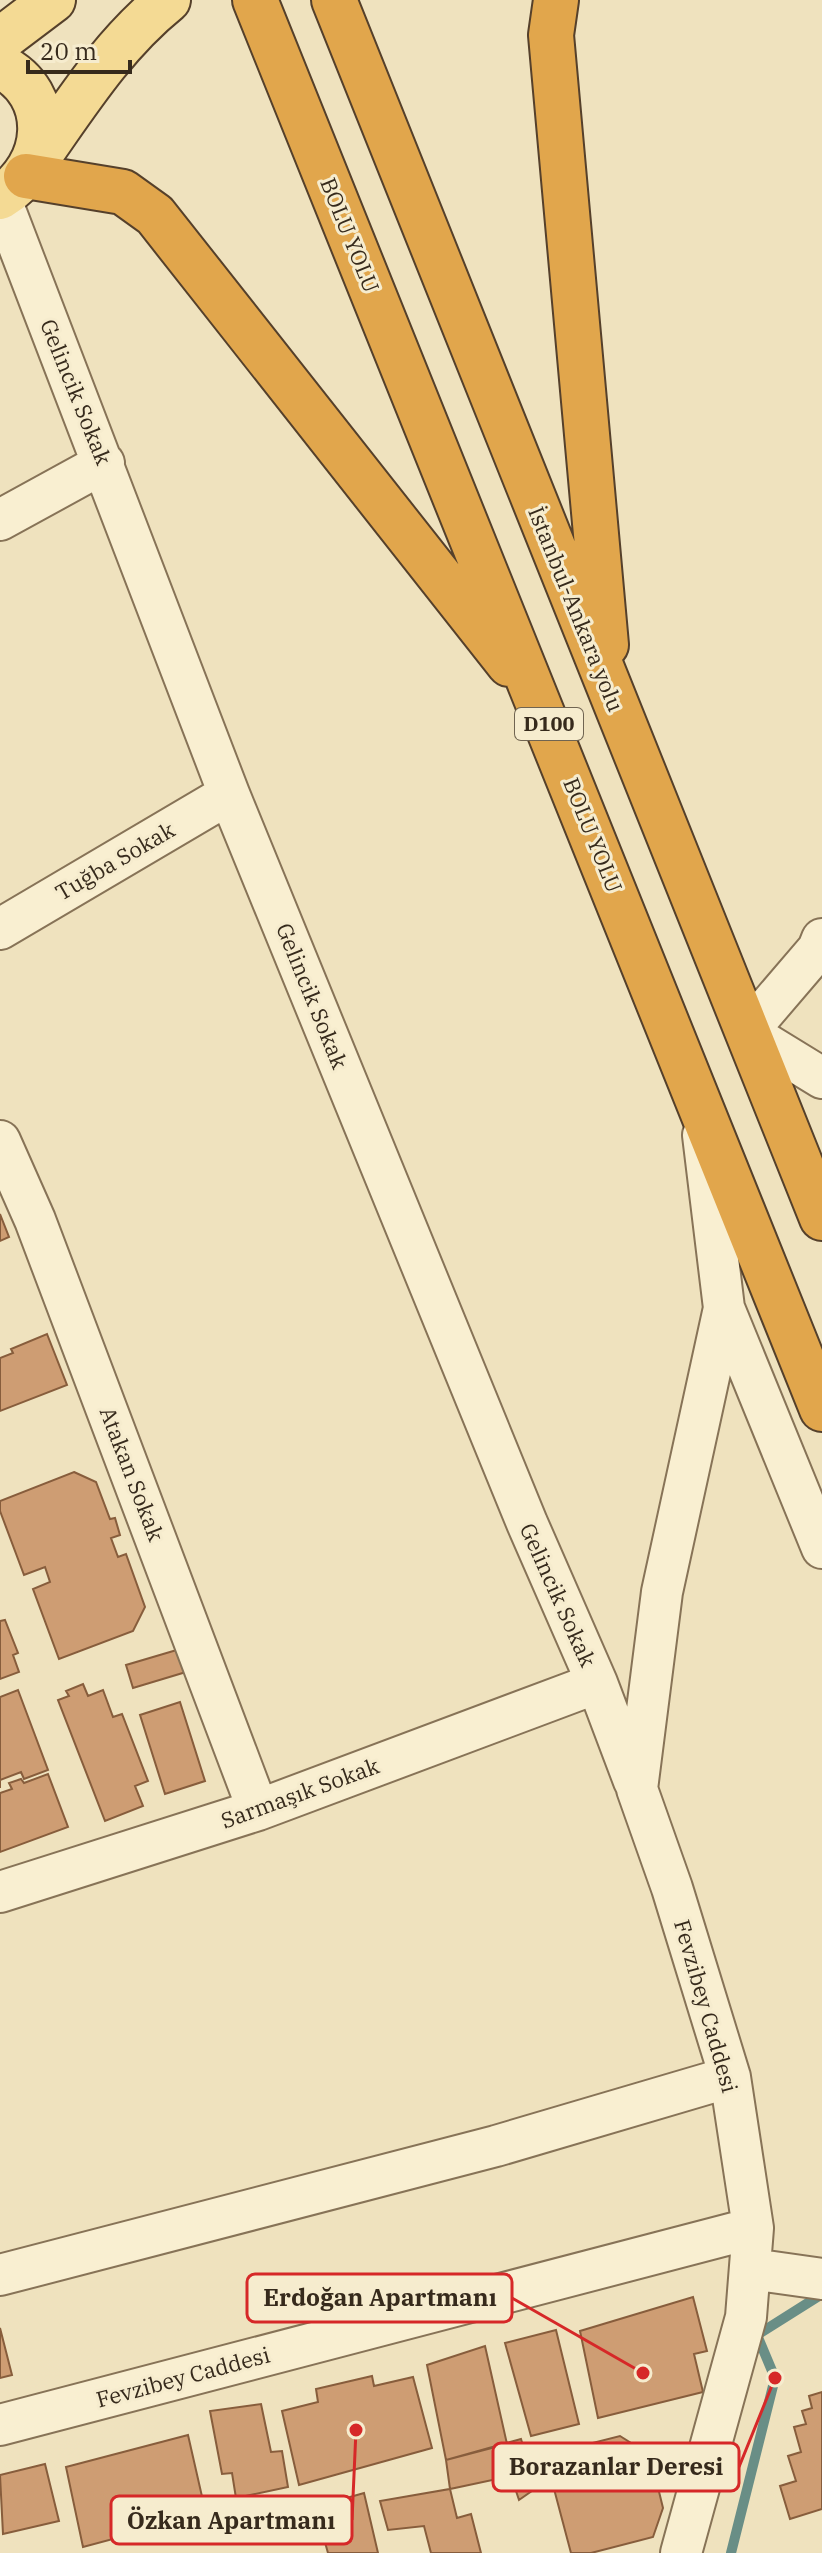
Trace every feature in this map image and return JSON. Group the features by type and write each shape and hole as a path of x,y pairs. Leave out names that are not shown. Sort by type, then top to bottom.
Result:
{"highway":[{"name":"BOLU YOLU","path":"255,0 822,1409"},
{"path":"556,0 551,35 610,696"},
{"name":"İstanbul-Ankara yolu","path":"336,6 610,696 822,1218"},
{"path":"15,184 123,192 155,215 541,705"}],"main road":[{"path":"0,40 53,0"},
{"path":"15,184 111,54 140,22 168,0"},
{"path":"0,66 22,82 40,114 40,141 15,184"}],"street":[{"name":"Gelincik Sokak","path":"15,184 104,463 229,794 527,1523 597,1683 637,1789"},
{"path":"0,520 104,463"},
{"name":"Tuğba Sokak","path":"0,929 229,794"},
{"path":"822,939 818,949 747,1032 822,1078"},
{"path":"698,1099 724,1308 822,1548"},
{"name":"Atakan Sokak","path":"0,1141 41,1234 258,1810"},
{"name":"Fevzibey Caddesi","path":"0,2425 753,2228 730,2077 672,1888 637,1789 662,1592 724,1308"},
{"name":"Sarmaşık Sokak","path":"0,1892 258,1810 597,1683"},
{"path":"0,2275 496,2146 730,2077"},
{"path":"681,2553 746,2317 753,2228"},
{"path":"751,2269 822,2279"}],"building":[{"path":"0,1214 9,1237 0,1241"},
{"path":"47,1334 67,1385 0,1411 0,1358 13,1353 11,1349"},
{"path":"74,1472 96,1482 110,1519 115,1518 120,1535 111,1538 118,1557 126,1554 145,1607 133,1631 59,1659 33,1589 50,1582 45,1567 24,1575 0,1511 0,1501"},
{"path":"5,1620 18,1653 13,1655 19,1672 0,1679 0,1621"},
{"path":"180,1649 186,1672 133,1688 126,1665"},
{"path":"83,1684 88,1696 103,1690 113,1717 122,1714 148,1781 135,1786 143,1806 105,1821 58,1700 69,1696 66,1691"},
{"path":"18,1690 48,1770 24,1779 21,1772 0,1780 0,1697"},
{"path":"180,1702 205,1781 165,1794 140,1715"},
{"path":"48,1774 68,1827 0,1852 0,1793 12,1789 9,1783 21,1779 24,1783"},
{"path":"693,2297 707,2351 694,2354 703,2392 598,2418 580,2331"},
{"path":"0,2328 12,2375 0,2378"},
{"path":"556,2330 579,2424 531,2436 505,2343"},
{"path":"485,2346 507,2444 446,2460 427,2365"},
{"path":"372,2376 374,2386 413,2377 432,2448 299,2485 282,2411 318,2402 316,2389"},
{"path":"822,2392 822,2509 790,2519 780,2486 796,2481 788,2456 801,2452 794,2427 806,2424 802,2411 812,2408 809,2396"},
{"path":"261,2404 271,2452 282,2451 288,2487 236,2498 232,2473 222,2474 210,2411"},
{"path":"188,2435 206,2514 83,2547 66,2467"},
{"path":"620,2436 650,2455 663,2508 653,2537 591,2553 571,2553 545,2455"},
{"path":"521,2439 536,2488 519,2500 511,2476 450,2489 446,2460"},
{"path":"45,2464 59,2521 3,2534 0,2475"},
{"path":"450,2489 457,2518 471,2514 481,2553 431,2553 424,2526 388,2530 380,2501"},
{"path":"364,2493 378,2553 328,2553 315,2507"}],"waterway":[{"path":"731,2553 775,2378 757,2335 822,2294"}],"place":[{"name":"Erdoğan Apartmanı","path":"643,2373"},
{"name":"Borazanlar Deresi","path":"775,2378"},
{"name":"Özkan Apartmanı","path":"356,2430"}]}
